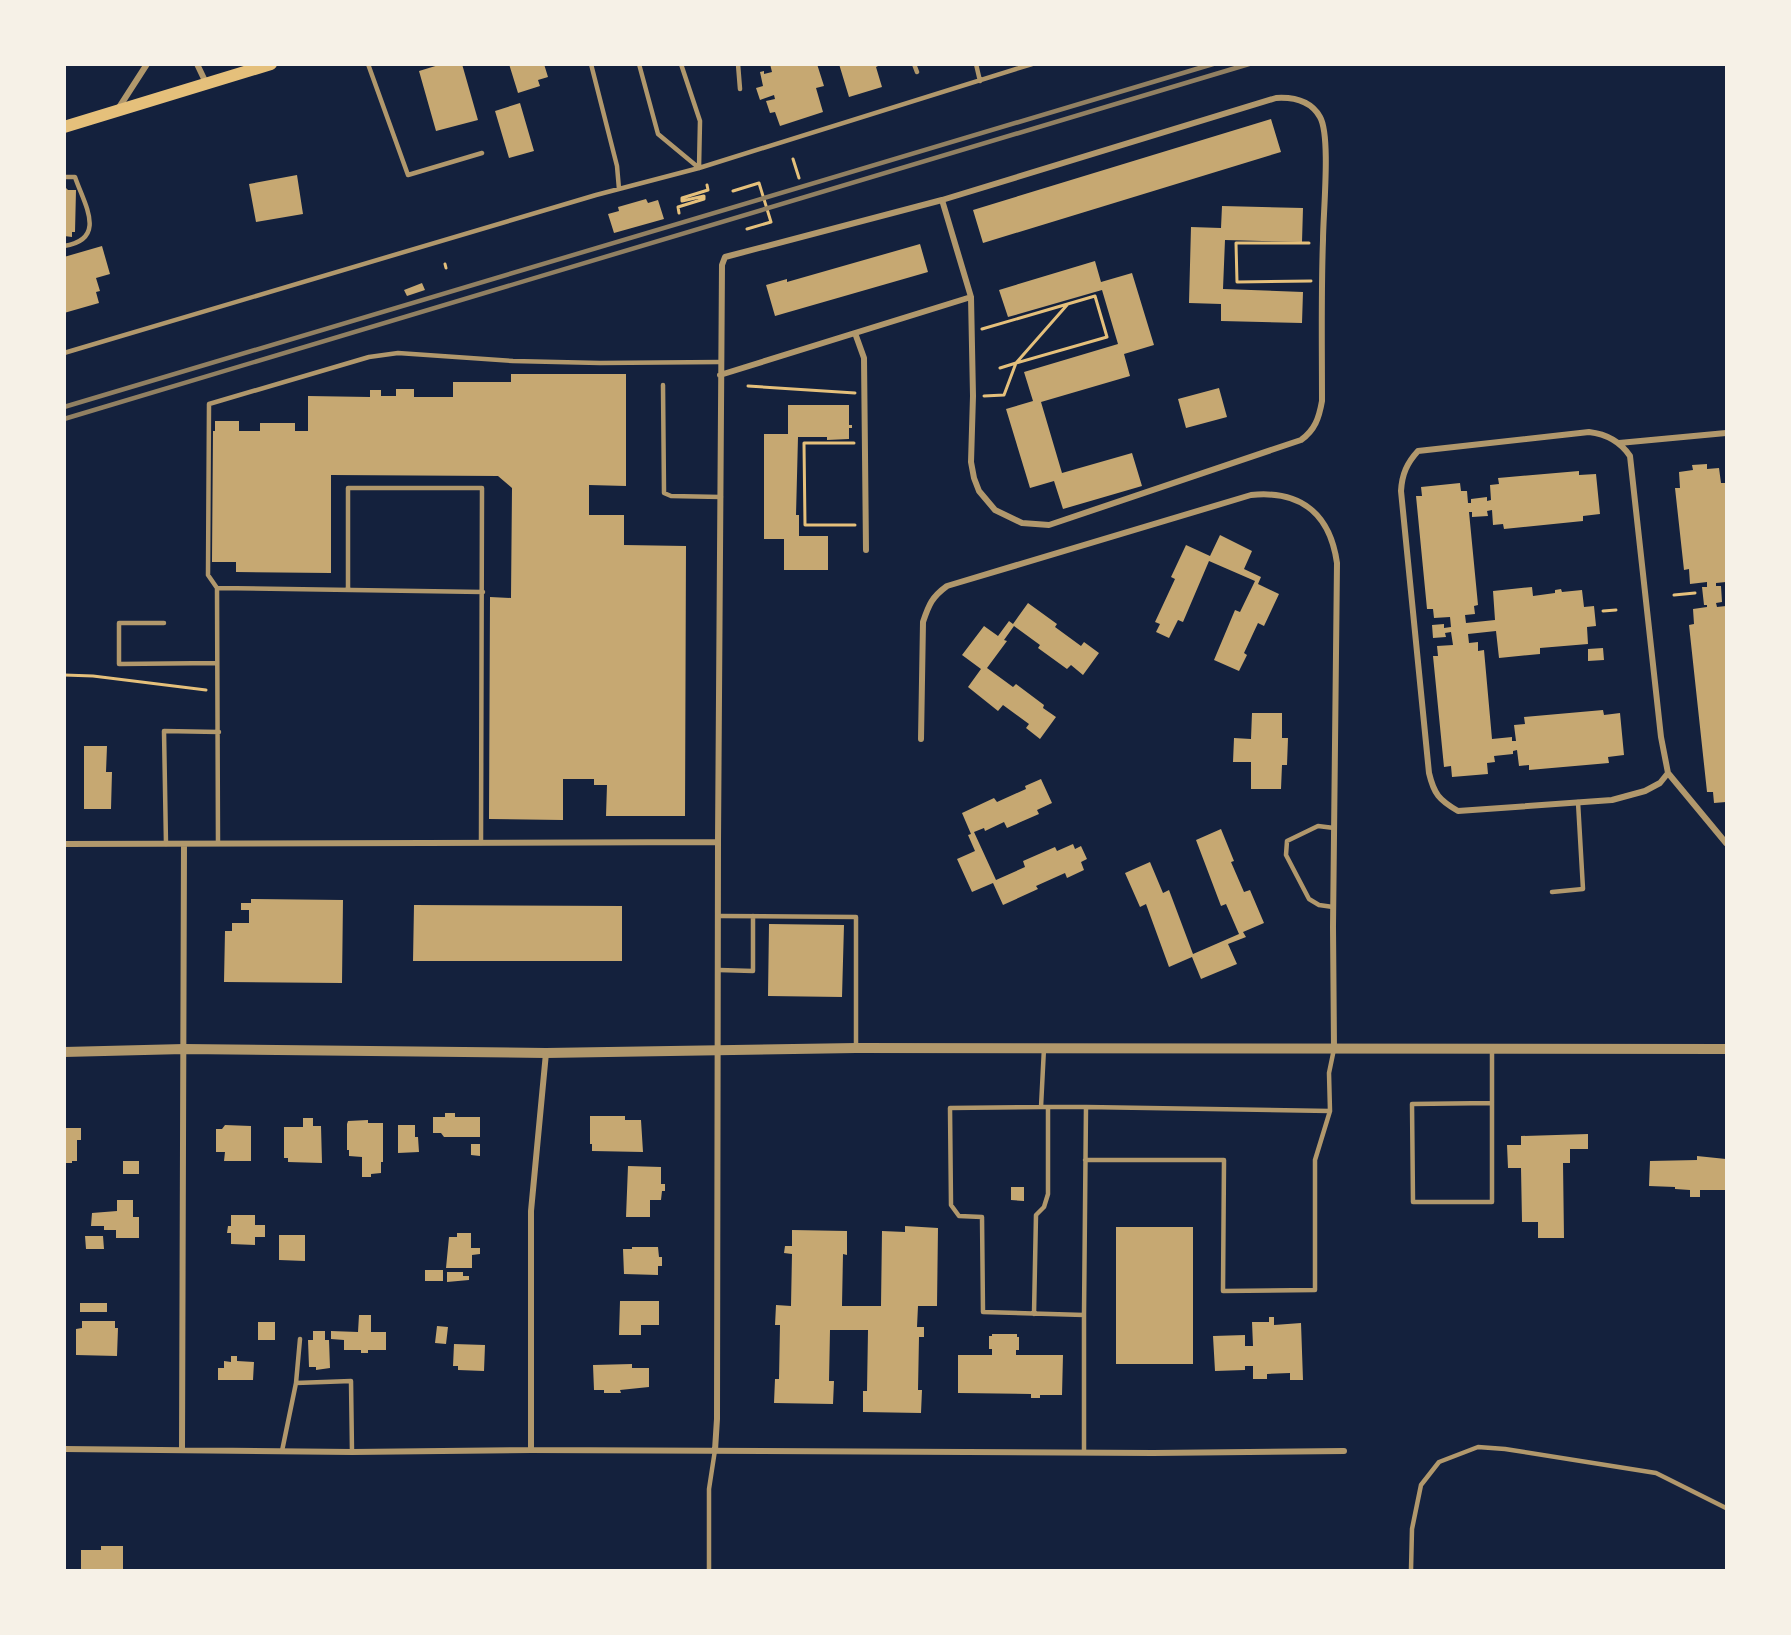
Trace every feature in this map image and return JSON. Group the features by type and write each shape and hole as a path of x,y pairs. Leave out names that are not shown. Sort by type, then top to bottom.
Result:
{"main road":[{"path":"64,127 271,64"}],"street":[{"path":"116,112 147,64"},
{"path":"197,64 207,85"},
{"path":"715,1450 717,1408 720,362 722,265 725,257 942,200 1276,98 1294,99 1305,103 1320,118 1325,140 1320,415 1308,435 1301,440 1049,525 1036,525 1010,519 995,510 979,491 974,478 971,462 973,396 971,297 942,200"},
{"path":"720,375 971,297"},
{"path":"855,333 864,358 866,550"},
{"path":"1668,774 1660,783 1645,791 1612,800 1458,811 1442,801 1432,789 1401,490 1401,482 1408,463 1418,451 1589,432 1608,436 1630,456 1661,737 1668,774 1726,843"},
{"path":"1618,443 1726,433"},
{"path":"921,740 923,622 934,596 947,586 1251,495 1270,493 1293,498 1312,510 1324,522 1332,538 1337,563 1333,907 1334,1048"},
{"path":"64,844 718,842"},
{"path":"182,1449 184,844"},
{"path":"64,1052 184,1049 546,1053 856,1048 1726,1049"},
{"path":"531,1450 531,1211 546,1053"},
{"path":"64,1449 352,1452 531,1450 1344,1451"}],"lane":[{"path":"368,64 408,175 482,153"},
{"path":"591,64 618,166 619,189"},
{"path":"639,64 658,134 699,168"},
{"path":"681,64 700,121 699,168"},
{"path":"738,64 740,89"},
{"path":"914,64 917,72"},
{"path":"976,64 980,81"},
{"path":"64,353 619,189 699,168 1032,64"},
{"path":"64,177 75,177 91,223 87,236 78,244 64,246"},
{"path":"218,843 217,588 208,574 209,404 369,357 398,353 513,361 720,362"},
{"path":"663,385 664,493 671,496 721,497"},
{"path":"348,590 348,488 482,488 481,843"},
{"path":"217,588 483,592"},
{"path":"164,623 120,623 119,663 218,663"},
{"path":"166,844 164,731 219,732"},
{"path":"1552,892 1583,889 1578,802"},
{"path":"1333,907 1319,905 1309,899 1286,855 1287,841 1318,826 1334,828"},
{"path":"719,916 856,917 856,1048"},
{"path":"719,970 753,971 753,916"},
{"path":"1041,1107 1044,1048"},
{"path":"1085,1160 1224,1160 1223,1291 1315,1290 1315,1160 1330,1111 1329,1073 1334,1048"},
{"path":"1492,1048 1492,1103 1492,1202 1413,1202 1412,1104 1492,1103"},
{"path":"1034,1314 1036,1215 1044,1208 1048,1194 1048,1107"},
{"path":"1084,1315 983,1312 982,1217 959,1216 951,1205 950,1108 1086,1107 1330,1111"},
{"path":"1084,1452 1086,1107"},
{"path":"282,1451 296,1383 300,1339"},
{"path":"296,1383 351,1381 352,1452"},
{"path":"1411,1570 1412,1529 1421,1485 1439,1462 1478,1447 1505,1449 1656,1473 1726,1508"},
{"path":"709,1570 709,1489 715,1450"}],"path":[{"path":"793,159 799,178"},
{"path":"733,191 759,183 771,222 747,229"},
{"path":"679,213 678,207 704,199 704,195 682,201 682,198 708,190 707,185"},
{"path":"1310,243 1236,243 1237,282 1311,281"},
{"path":"971,332 1095,296 1107,337 1000,368"},
{"path":"973,396 1004,395 1016,363 1068,304"},
{"path":"748,386 865,394"},
{"path":"865,525 805,525 804,443 866,443"},
{"path":"1674,595 1695,593"},
{"path":"1603,611 1616,610"},
{"path":"64,675 93,676 218,692"}],"building":[{"path":"442,64 462,64 478,120 436,131 419,71"},
{"path":"509,64 544,64 548,77 538,80 540,86 518,93"},
{"path":"770,64 817,64 824,86 816,88 823,112 780,126 775,112 770,113 766,101 775,99 774,95 760,100 756,88 763,86 760,72 764,71 764,74 772,72"},
{"path":"839,64 882,64 876,67 882,87 849,97"},
{"path":"520,103 534,151 509,158 495,111"},
{"path":"1271,119 1281,152 983,243 973,210"},
{"path":"297,175 303,214 256,222 249,184"},
{"path":"64,186 68,190 76,190 75,232 72,232 72,237 64,236"},
{"path":"646,199 648,203 658,200 664,219 614,233 608,214 619,211 618,207"},
{"path":"1222,206 1303,208 1302,242 1225,240 1223,289 1303,292 1302,323 1221,321 1221,304 1189,303 1191,227 1221,228"},
{"path":"920,244 928,272 775,316 766,285 787,279 787,282"},
{"path":"102,246 110,274 96,278 100,291 96,292 99,303 64,313 64,257"},
{"path":"1095,261 1101,282 1132,273 1154,345 1124,354 1130,376 1041,402 1062,473 1132,453 1142,486 1063,509 1054,481 1030,488 1006,409 1033,401 1024,372 1118,344 1102,290 1008,317 999,290"},
{"path":"422,283 425,290 407,296 404,290"},
{"path":"511,374 626,374 626,486 589,485 589,515 624,515 624,545 686,546 685,816 606,816 607,785 594,785 594,779 563,779 563,820 489,819 490,597 511,598 512,488 498,476 331,475 331,573 236,572 236,562 212,562 215,421 239,421 239,431 260,431 260,423 295,423 295,431 308,431 308,396 370,397 370,390 381,390 381,396 396,396 396,389 414,389 414,397 453,397 453,382 511,382"},
{"path":"1219,388 1227,417 1186,428 1178,399"},
{"path":"788,405 849,405 849,425 852,425 852,428 849,428 849,439 827,440 827,437 798,437 796,515 799,515 799,536 828,536 828,570 784,570 784,539 764,539 764,434 788,434"},
{"path":"1707,464 1707,469 1719,468 1721,483 1725,483 1726,499 1726,582 1716,583 1716,586 1721,586 1722,602 1716,603 1717,607 1726,606 1726,802 1714,803 1713,792 1707,792 1689,625 1694,624 1693,609 1707,607 1704,605 1702,587 1707,587 1707,582 1690,584 1689,569 1684,570 1675,488 1680,488 1679,472 1693,470 1692,465"},
{"path":"1579,471 1579,475 1596,474 1600,514 1583,516 1583,521 1504,529 1503,524 1493,525 1492,510 1487,511 1488,516 1472,517 1472,512 1469,512 1478,605 1474,606 1475,614 1465,615 1466,623 1495,620 1493,591 1532,587 1533,596 1555,593 1555,590 1561,589 1562,592 1582,590 1584,607 1594,606 1596,626 1587,627 1588,644 1540,648 1540,654 1499,658 1496,631 1468,634 1469,643 1478,642 1478,651 1484,650 1492,739 1512,737 1512,741 1516,741 1514,725 1525,724 1524,717 1603,710 1604,715 1620,713 1624,755 1608,757 1609,763 1529,770 1529,765 1519,766 1517,750 1513,751 1513,754 1494,756 1495,762 1487,763 1488,774 1452,777 1451,766 1444,767 1433,656 1438,656 1437,646 1453,645 1451,632 1445,633 1446,637 1433,638 1432,625 1444,624 1444,628 1451,627 1450,617 1434,618 1433,609 1427,609 1416,496 1422,496 1421,487 1460,483 1461,491 1467,491 1468,503 1471,503 1471,499 1487,497 1487,501 1491,500 1490,485 1499,484 1498,478"},
{"path":"1220,535 1252,551 1244,569 1261,577 1258,584 1279,594 1264,626 1258,623 1244,653 1247,655 1239,671 1214,660 1235,610 1240,612 1255,581 1209,561 1183,622 1178,620 1169,638 1156,632 1160,624 1155,622 1175,579 1171,577 1186,545 1210,556"},
{"path":"1028,603 1057,624 1055,627 1081,646 1084,642 1099,653 1083,675 1071,665 1067,669 1038,648 1040,645 1014,626 1004,640 1007,641 987,668 1013,687 1016,684 1056,717 1040,739 1026,728 1029,724 1003,705 998,711 968,687 981,669 962,655 984,626 998,636 1009,621 1013,624"},
{"path":"1603,648 1604,660 1588,661 1588,649"},
{"path":"1252,713 1282,713 1282,738 1288,738 1287,765 1282,765 1281,789 1251,789 1251,762 1233,762 1234,738 1251,739"},
{"path":"84,746 107,746 106,772 112,772 111,809 84,809"},
{"path":"1041,779 1052,803 1037,810 1039,814 1007,828 1004,822 985,831 984,828 974,832 996,880 1025,867 1023,861 1055,847 1057,851 1073,844 1075,849 1081,846 1087,859 1081,862 1084,870 1067,878 1065,873 1036,886 1038,889 1003,905 993,883 972,892 957,859 975,851 962,813 994,798 997,802 1026,789 1025,786"},
{"path":"1221,829 1234,861 1231,862 1244,892 1250,890 1264,923 1243,932 1246,937 1228,944 1237,964 1201,979 1192,957 1169,967 1146,904 1140,907 1125,873 1150,862 1163,893 1169,890 1193,954 1239,934 1226,904 1221,906 1196,840"},
{"path":"251,899 343,900 342,983 224,982 225,931 232,931 232,923 249,923 249,910 241,910 241,903 251,903"},
{"path":"414,905 622,906 622,961 413,961"},
{"path":"769,924 844,925 842,997 768,996"},
{"path":"445,1113 455,1113 455,1117 480,1117 480,1137 444,1137 441,1133 433,1133 433,1117 445,1117"},
{"path":"590,1116 625,1116 625,1120 641,1120 643,1152 592,1151"},
{"path":"303,1118 313,1118 313,1126 321,1126 322,1163 288,1162 288,1158 284,1158 284,1127 303,1127"},
{"path":"368,1120 368,1123 383,1123 383,1162 381,1162 381,1173 371,1174 371,1177 362,1177 362,1157 349,1156 349,1150 347,1150 347,1124 348,1121"},
{"path":"225,1125 251,1126 251,1161 224,1161 225,1152 216,1152 216,1129 222,1129"},
{"path":"398,1125 415,1125 419,1152 398,1153"},
{"path":"64,1128 81,1128 81,1140 77,1140 77,1161 72,1161 72,1163 64,1163"},
{"path":"1588,1134 1588,1149 1570,1149 1570,1163 1563,1163 1564,1238 1538,1238 1538,1222 1522,1222 1521,1168 1508,1168 1507,1145 1521,1145 1521,1136"},
{"path":"471,1144 480,1144 480,1156 471,1155"},
{"path":"1697,1156 1726,1159 1726,1190 1700,1190 1700,1197 1690,1197 1690,1190 1649,1186 1650,1161 1697,1160"},
{"path":"123,1161 139,1161 139,1174 123,1174"},
{"path":"628,1166 661,1167 661,1184 665,1184 665,1191 662,1191 661,1200 650,1200 650,1217 626,1217"},
{"path":"1011,1187 1024,1187 1024,1201 1011,1200"},
{"path":"117,1200 133,1200 133,1217 139,1217 139,1238 116,1238 116,1230 104,1230 104,1226 91,1226 92,1213 117,1211"},
{"path":"231,1215 255,1215 255,1225 265,1225 265,1237 255,1237 255,1245 231,1244 231,1233 227,1233 228,1226 231,1226"},
{"path":"905,1226 938,1228 937,1306 918,1306 917,1327 924,1327 924,1337 919,1337 918,1390 922,1390 921,1413 863,1412 863,1391 867,1391 868,1330 830,1330 829,1381 834,1381 833,1404 774,1403 775,1379 779,1379 780,1325 775,1325 776,1305 791,1306 792,1254 784,1253 785,1246 792,1246 792,1230 847,1231 847,1255 843,1254 842,1306 881,1306 882,1231 905,1232"},
{"path":"1116,1227 1193,1227 1193,1364 1116,1364"},
{"path":"457,1233 471,1233 471,1248 480,1248 480,1254 472,1255 472,1268 446,1268 449,1237 457,1237"},
{"path":"279,1235 305,1235 305,1261 279,1260"},
{"path":"85,1236 103,1236 104,1249 86,1249"},
{"path":"632,1247 658,1247 659,1257 662,1257 662,1266 658,1266 658,1275 624,1274 623,1249 632,1249"},
{"path":"425,1270 443,1270 443,1281 425,1281"},
{"path":"447,1272 463,1272 463,1276 469,1276 469,1280 447,1282"},
{"path":"620,1301 659,1301 659,1325 641,1325 641,1335 619,1335"},
{"path":"80,1303 107,1303 107,1312 80,1312"},
{"path":"359,1315 371,1315 371,1332 386,1332 386,1350 368,1350 368,1353 361,1353 361,1350 344,1350 344,1340 331,1339 331,1331 358,1332"},
{"path":"1269,1317 1274,1317 1274,1325 1301,1323 1303,1380 1290,1380 1290,1373 1267,1374 1267,1379 1253,1379 1253,1366 1245,1366 1245,1370 1215,1371 1213,1336 1245,1335 1245,1346 1253,1346 1252,1322 1269,1322"},
{"path":"82,1321 115,1321 115,1328 118,1328 117,1356 76,1355 76,1329 82,1328"},
{"path":"258,1322 275,1322 275,1340 258,1340"},
{"path":"437,1326 448,1327 446,1344 435,1343"},
{"path":"313,1331 325,1331 325,1340 329,1340 330,1368 316,1370 316,1367 309,1367 308,1340 313,1340"},
{"path":"1017,1334 1019,1350 1016,1350 1016,1355 1063,1355 1062,1395 1040,1395 1040,1398 1031,1398 1031,1394 958,1393 958,1355 992,1355 992,1349 989,1349 989,1336"},
{"path":"454,1344 485,1345 484,1371 458,1370 458,1366 453,1366"},
{"path":"231,1356 237,1356 237,1361 254,1362 253,1380 218,1380 218,1368 224,1368 224,1361 231,1362"},
{"path":"632,1364 632,1368 649,1368 649,1387 620,1390 621,1393 604,1393 604,1390 594,1390 593,1365"},
{"path":"101,1546 123,1546 123,1570 81,1570 81,1550 101,1550"}],"railway":[{"path":"64,407 1213,64"},
{"path":"64,419 1249,64"}]}
